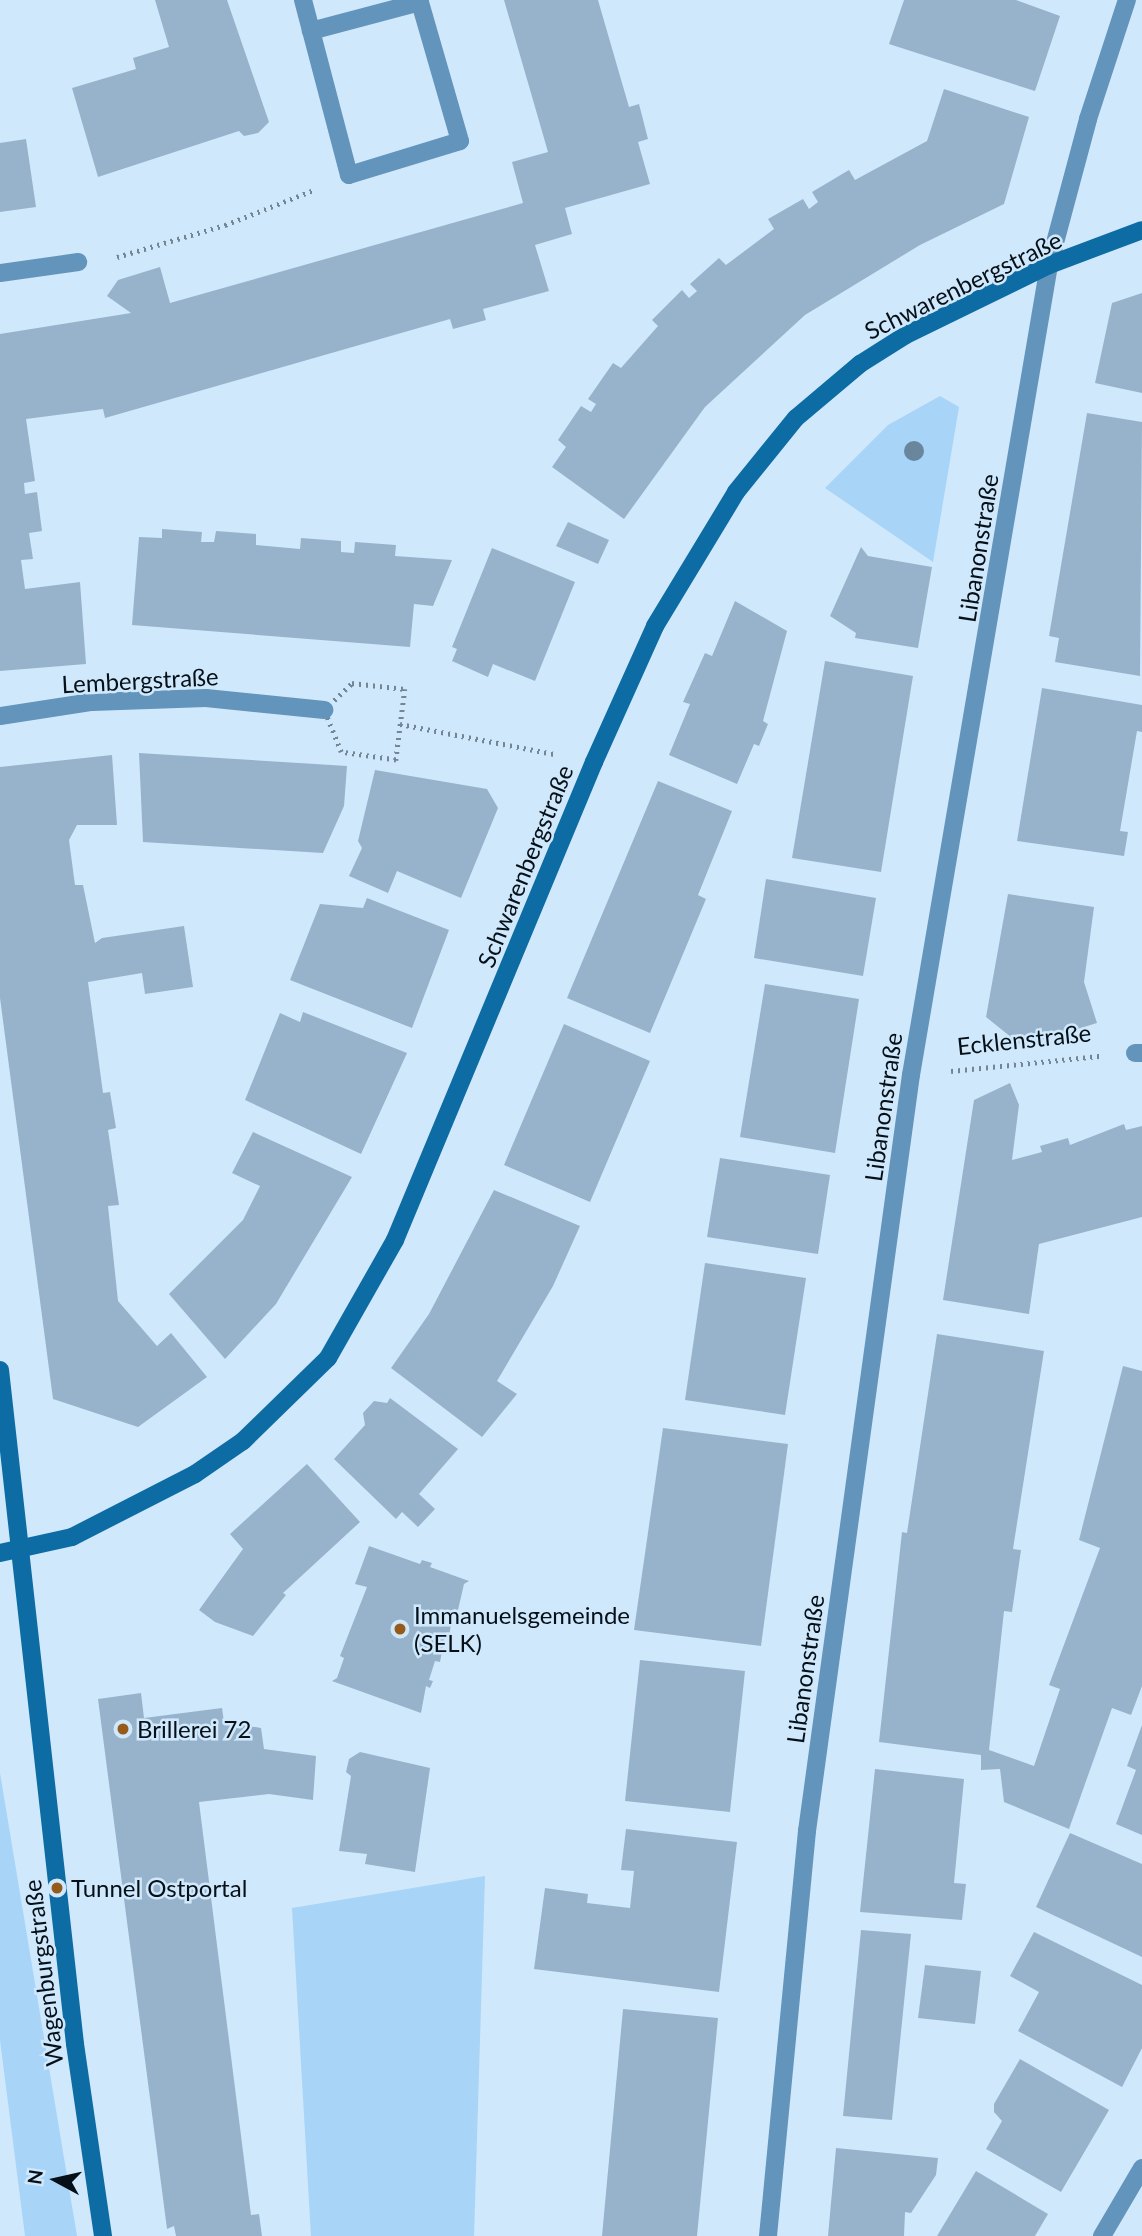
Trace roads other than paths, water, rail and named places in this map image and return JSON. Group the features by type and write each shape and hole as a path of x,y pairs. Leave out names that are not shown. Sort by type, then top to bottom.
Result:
{"main road":[{"name":"Schwarenbergstraße","path":"0,1553 103,1525 195,1474 243,1441 328,1358 395,1240 594,762 656,625 736,492 796,418 860,364 906,335 1049,265 1142,230"},
{"name":"Wagenburgstraße","path":"0,1370 75,2044 103,2236"}],"street":[{"path":"303,0 349,175 460,141 420,2 312,31"},
{"name":"Libanonstraße","path":"768,2236 807,1831 911,1075 1049,265 1127,0"},
{"path":"0,273 78,262"},
{"name":"Lembergstraße","path":"0,716 92,702 206,698 324,710"},
{"path":"1102,2236 1142,2168"}],"place":[{"name":"Immanuelsgemeinde (SELK)","path":"400,1629"},
{"name":"Brillerei 72","path":"123,1729"},
{"name":"Tunnel Ostportal","path":"57,1888"}]}
